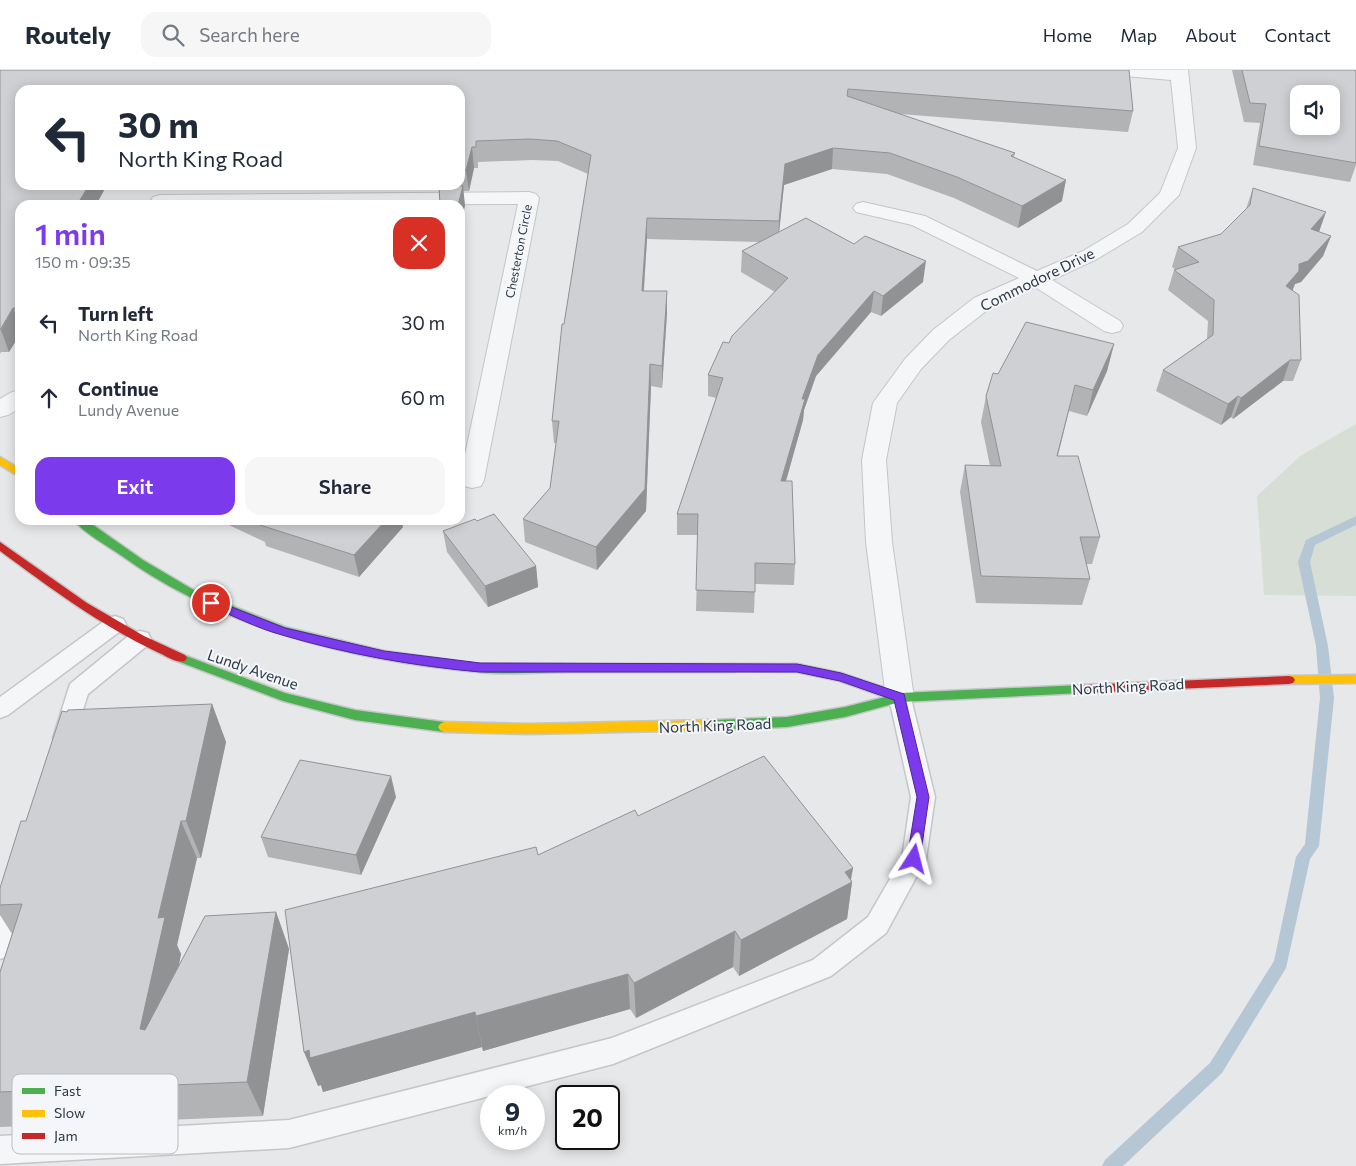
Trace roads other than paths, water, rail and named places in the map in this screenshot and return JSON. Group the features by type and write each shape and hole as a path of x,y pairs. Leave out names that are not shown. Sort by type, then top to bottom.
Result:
{"main road":[{"path":"0,460 15,470"},
{"name":"North King Road","path":"86,525 139,563 193,595 283,632 384,655 480,668 797,668 841,677 900,698"},
{"name":"Lundy Avenue","path":"0,546 83,606 140,639 200,667 283,697 355,715 435,727 528,729"},
{"name":"North King Road","path":"528,729 787,722 846,712 900,698 1236,681 1356,679"}],"street":[{"path":"1113,70 1180,72"},
{"name":"Commodore Drive","path":"900,698 879,542 874,460 885,403 913,364 941,335 982,303 1090,255 1135,228 1169,195 1187,148 1180,72"},
{"name":"Chesterton Circle","path":"283,200 529,198 472,480 465,478"},
{"path":"863,208 918,220 1035,278 1112,326"},
{"path":"0,410 15,400"}],"lane":[{"path":"0,709 115,624"},
{"path":"58,757 78,690 140,639"},
{"path":"178,1140 289,1134 613,1050 822,968 877,925 914,859 923,797 900,698"},
{"path":"0,948 20,881"}],"waterway":[{"path":"1111,1166 1216,1068 1281,963 1303,857 1312,846 1327,698 1322,646 1304,562 1310,543 1356,520"}]}
